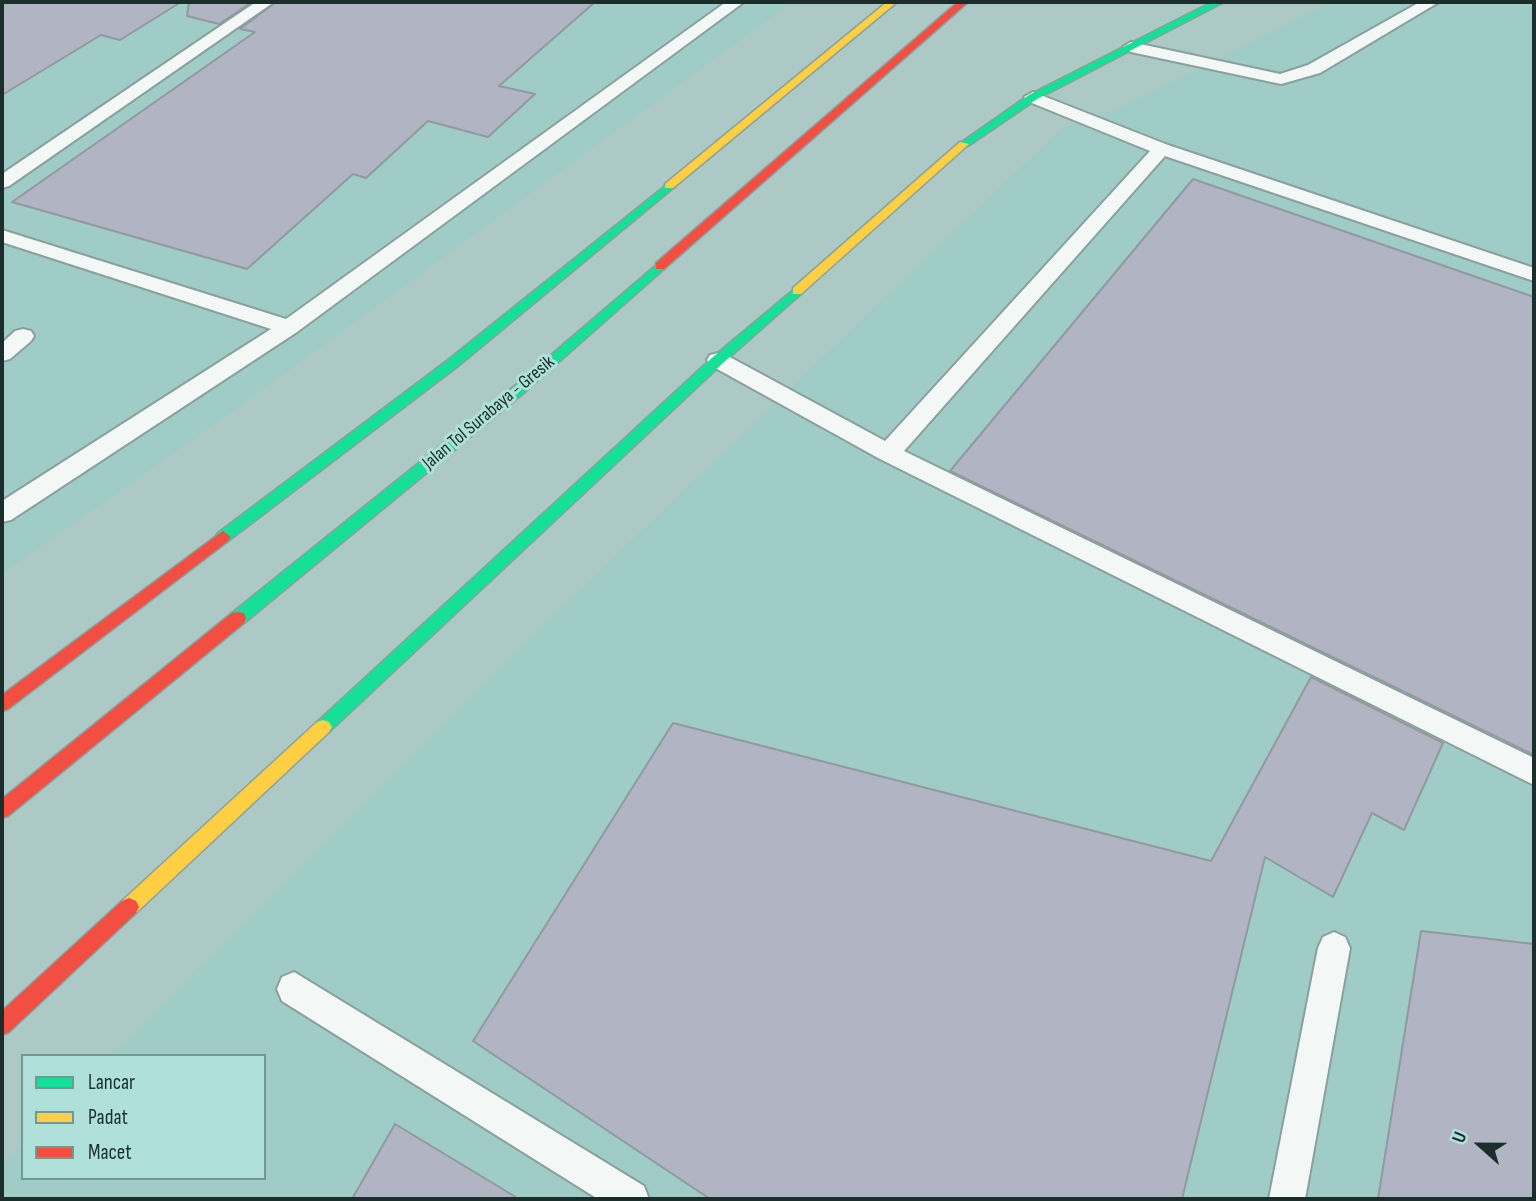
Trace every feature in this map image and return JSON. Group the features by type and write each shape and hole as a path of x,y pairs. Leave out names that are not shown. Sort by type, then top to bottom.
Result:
{"main road":[{"path":"2,704 453,363 892,2"},
{"name":"Jalan Tol Surabaya - Gresik","path":"2,810 521,388 963,2"},
{"path":"2,1025 718,360 977,133 1033,97 1219,2"}],"lane":[{"path":"2,181 267,2"},
{"path":"2,513 289,327 736,2"},
{"path":"1131,47 1281,79 1314,69 1431,2"},
{"path":"1033,97 1161,149 1534,275"},
{"path":"888,453 1161,149"},
{"path":"2,236 289,327"},
{"path":"2,354 23,336"},
{"path":"718,360 888,453 1534,772"},
{"path":"1287,1199 1334,948"},
{"path":"294,989 631,1199"}],"shaded area":[{"path":"2,2 792,2 232,412 2,574"},
{"path":"1331,2 1534,2 1534,1199 2,1199 2,1165 21,1146 21,1180 266,1180 266,1054 113,1054 540,628 1063,127 1117,109"}],"building":[{"path":"2,2 181,2 120,40 101,35 2,95"},
{"path":"189,2 252,2 219,24 187,16"},
{"path":"276,2 595,2 499,86 535,94 488,137 428,121 366,178 353,174 247,269 12,202 255,32 240,29"},
{"path":"1193,179 1534,297 1534,755 950,471"},
{"path":"1311,677 1443,743 1404,830 1372,813 1333,897 1265,857 1182,1199 710,1199 473,1041 673,723 1211,861"},
{"path":"1421,931 1534,944 1534,1199 1378,1199"},
{"path":"395,1124 519,1199 352,1199"}],"traffic: fast":[{"path":"964,144 1033,97 1219,2"},
{"path":"223,537 453,363 669,186"},
{"path":"238,618 521,388 660,266"},
{"path":"323,727 718,360 797,291"}],"traffic: slow":[{"path":"669,186 892,2"},
{"path":"797,291 964,144"},
{"path":"129,907 323,727"}],"traffic: jam":[{"path":"660,266 963,2"},
{"path":"2,704 223,537"},
{"path":"2,810 238,618"},
{"path":"2,1025 129,907"}]}
